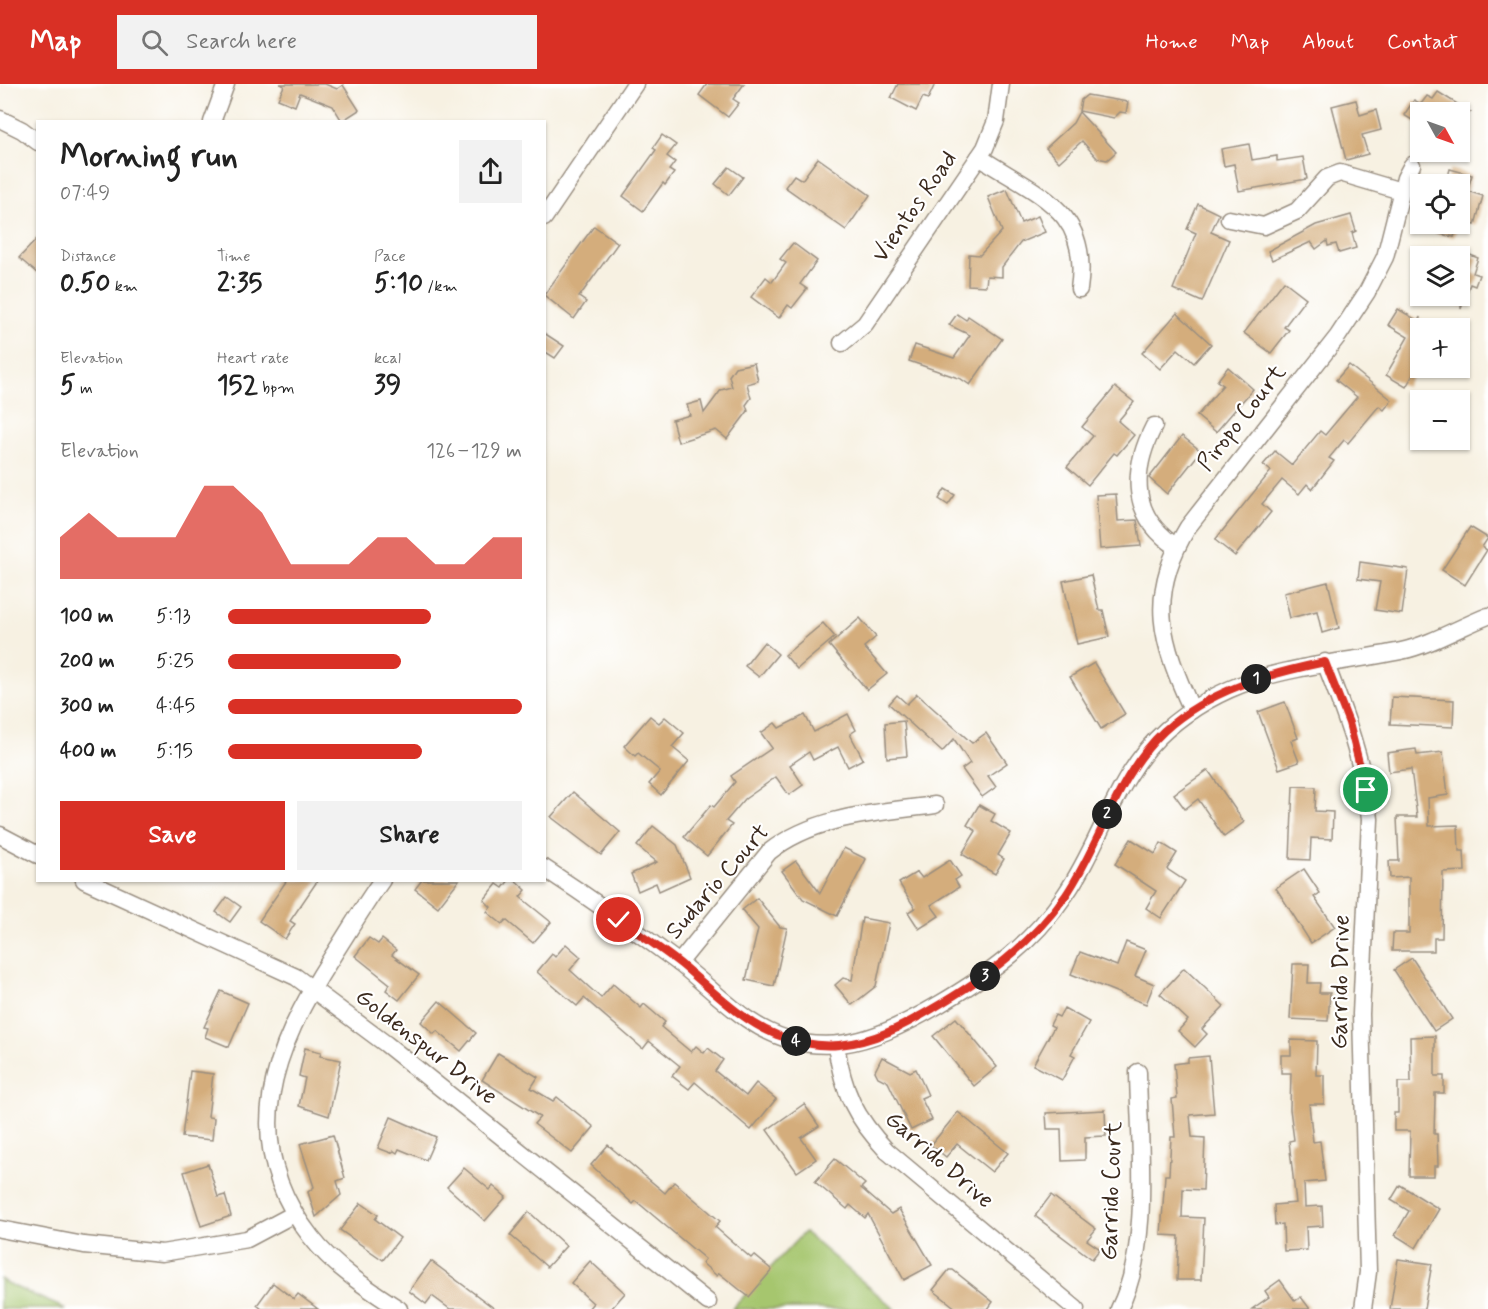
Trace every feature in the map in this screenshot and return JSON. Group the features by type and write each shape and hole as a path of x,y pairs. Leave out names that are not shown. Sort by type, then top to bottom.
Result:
{"street":[{"path":"213,120 226,84"},
{"path":"546,215 635,84"},
{"name":"Vientos Road","path":"842,344 871,316 979,157 996,121 1000,84"},
{"path":"0,119 22,130 36,140"},
{"path":"979,157 1054,206 1069,220 1079,240 1083,265 1079,289"},
{"name":"Piropo Court","path":"1192,710 1171,663 1163,634 1164,586 1177,547 1188,527 1338,336 1367,292 1385,257 1401,191 1412,165"},
{"path":"1229,219 1264,226 1297,211 1327,178 1340,173 1401,191"},
{"path":"1154,426 1143,453 1138,485 1139,497 1155,530 1177,547"},
{"path":"546,869 679,963 762,1028 792,1040 836,1046 875,1038 911,1021 975,984 1029,940 1066,894 1106,815 1138,762 1164,732 1192,710 1228,690 1259,678 1325,662 1404,650 1488,616"},
{"name":"Garrido Drive","path":"1325,662 1349,723 1366,790 1370,819 1362,1014 1368,1272 1364,1309"},
{"name":"Sudario Court","path":"679,963 769,852 786,838 807,828 848,818 934,805"},
{"path":"0,835 35,854"},
{"name":"Goldenspur Drive","path":"88,882 279,969 312,989 386,1044 708,1302"},
{"path":"381,882 312,989 285,1042 277,1064 269,1109 271,1157 276,1178 294,1214 312,1238 332,1259 399,1309"},
{"name":"Garrido Drive","path":"836,1046 839,1068 849,1099 864,1126 887,1151 1076,1309"},
{"name":"Garrido Court","path":"1119,1309 1133,1276 1139,1242 1138,1072"},
{"path":"0,1229 84,1245 162,1253 247,1239 294,1214"}],"green space":[{"path":"804,1232 895,1309 732,1309"},
{"path":"0,1279 8,1284 66,1309 0,1309"}],"building":[{"path":"280,84 325,84 337,89 343,85 359,110 341,120 333,106 300,93 295,106 278,99 284,86"},
{"path":"707,84 744,84 733,99 739,103 728,117 699,95"},
{"path":"898,84 935,84 928,99 923,97 916,111 891,98"},
{"path":"1438,92 1454,102 1422,102 1427,96 1433,99"},
{"path":"1087,95 1128,102 1126,113 1120,112 1114,118 1079,111 1081,100"},
{"path":"1356,100 1360,115 1376,110 1381,130 1362,135 1368,154 1346,160 1332,106"},
{"path":"1410,106 1410,119 1404,115"},
{"path":"1079,112 1116,152 1107,160 1097,158 1082,141 1059,162 1046,148 1073,123"},
{"path":"662,135 676,145 667,156 675,162 669,170 674,173 665,185 663,183 643,211 623,196 656,150 653,148"},
{"path":"1249,144 1252,160 1277,156 1277,161 1303,157 1307,179 1239,191 1234,164 1224,166 1221,149"},
{"path":"818,158 870,195 846,230 785,187 794,175 802,180"},
{"path":"729,167 743,177 729,195 715,184"},
{"path":"1450,169 1468,174 1449,174"},
{"path":"1007,189 1021,223 1038,216 1045,232 1021,242 1002,267 1002,277 987,276 986,286 968,285 969,254 980,255 1002,231 988,197"},
{"path":"1470,192 1483,196 1475,225 1470,223"},
{"path":"1198,204 1219,214 1211,232 1229,240 1202,302 1173,289 1196,233 1187,229"},
{"path":"1351,215 1356,231 1352,233 1356,248 1339,253 1336,244 1328,246 1327,241 1316,249 1311,242 1272,260 1268,251 1316,225"},
{"path":"594,226 618,243 579,297 586,302 574,319 546,297 546,292"},
{"path":"36,240 36,272 19,258"},
{"path":"793,243 817,261 800,284 807,289 792,308 788,305 779,318 751,297 766,277 772,282 786,263 780,259"},
{"path":"1470,255 1478,258 1473,273 1479,275 1475,286 1470,284"},
{"path":"1284,281 1306,298 1284,327 1289,330 1271,353 1244,333"},
{"path":"1398,309 1413,318 1410,318 1411,378 1406,387 1386,375 1408,337 1388,325"},
{"path":"1177,313 1211,344 1194,363 1178,349 1160,369 1142,353"},
{"path":"957,314 966,320 968,316 1002,339 970,385 961,379 909,361 915,345 954,358 970,335 949,325"},
{"path":"546,334 564,346 555,358 546,352"},
{"path":"754,363 758,381 747,384 751,398 746,405 748,411 727,439 716,430 678,442 672,420 690,415 687,405 701,401 704,413 721,390 732,387 729,376 735,367"},
{"path":"1349,365 1392,400 1384,410 1379,406 1348,443 1344,440 1329,458 1334,461 1312,489 1307,484 1299,494 1282,480 1262,504 1271,512 1235,556 1215,540 1271,471 1263,465 1275,451 1292,465 1320,431 1325,435 1357,397 1336,380"},
{"path":"1228,367 1253,389 1216,432 1197,416 1223,385 1217,381"},
{"path":"1115,387 1134,402 1118,421 1134,435 1117,455 1114,453 1088,485 1067,467 1093,436 1082,427"},
{"path":"1182,436 1201,451 1167,494 1149,478"},
{"path":"945,489 955,495 948,505 939,499"},
{"path":"1116,494 1118,521 1137,520 1141,546 1100,549 1096,495"},
{"path":"1470,527 1488,538 1482,547 1487,550 1465,585 1442,570"},
{"path":"1360,562 1408,569 1402,614 1375,610 1380,582 1358,579"},
{"path":"1091,575 1099,610 1103,610 1109,637 1077,644 1063,581"},
{"path":"1328,582 1339,628 1322,633 1317,611 1290,618 1284,593"},
{"path":"860,618 876,637 864,647 887,674 867,690 829,645"},
{"path":"823,623 835,637 797,669 785,655"},
{"path":"764,642 778,654 759,677 745,666"},
{"path":"1094,663 1125,714 1101,729 1070,677"},
{"path":"917,694 972,743 986,733 1007,763 988,776 996,787 982,797 962,769 970,763 954,739 942,752 889,704 897,695 907,704"},
{"path":"1392,697 1454,700 1453,727 1390,724"},
{"path":"1285,702 1298,738 1291,741 1299,762 1279,769 1258,712"},
{"path":"848,714 856,730 850,734 863,759 848,767 838,747 813,760 809,752 790,765 803,785 789,795 776,777 745,799 726,821 732,825 707,856 684,837 711,805 714,807 735,782 731,776 772,748 761,733 775,723 779,728 805,715 814,732"},
{"path":"650,716 659,723 665,717 684,733 672,747 689,761 661,795 649,784 660,771 638,753 635,756 624,746"},
{"path":"904,721 907,756 887,758 885,723"},
{"path":"1416,749 1417,755 1443,752 1448,795 1428,798 1429,826 1458,825 1459,851 1464,851 1465,871 1443,872 1442,938 1434,938 1434,951 1392,951 1393,933 1409,933 1409,877 1390,878 1389,861 1399,861 1397,817 1417,817 1411,769 1389,772 1387,753"},
{"path":"1208,770 1244,822 1224,837 1198,799 1185,809 1174,794"},
{"path":"1293,786 1316,787 1315,811 1333,812 1332,839 1311,838 1310,860 1290,859"},
{"path":"573,792 620,832 601,855 551,817"},
{"path":"979,805 995,814 991,821 1011,833 998,855 1004,859 995,874 962,854 976,831 967,825"},
{"path":"653,826 677,845 690,877 659,891 656,883 638,891 631,874 657,862 637,846"},
{"path":"1131,839 1155,854 1161,843 1177,853 1167,869 1185,881 1161,918 1146,908 1156,891 1115,864"},
{"path":"844,848 866,859 837,916 803,899 782,871 796,861 820,893"},
{"path":"950,860 961,876 955,880 959,887 931,905 939,916 919,929 908,912 915,908 899,883 917,872 922,878"},
{"path":"1304,869 1320,893 1314,897 1335,927 1311,943 1276,888"},
{"path":"286,882 317,882 290,921 295,924 285,939 259,921"},
{"path":"420,882 457,882 438,907 415,889"},
{"path":"508,882 517,882 526,890 520,897 551,922 533,943 506,920 502,924 487,912 491,907 484,900 497,884 503,888"},
{"path":"227,897 241,907 230,922 216,912"},
{"path":"757,898 780,927 787,928 774,986 746,980 758,929 742,910"},
{"path":"862,918 889,923 876,986 852,1005 835,985 843,978 852,980"},
{"path":"369,938 378,944 382,939 396,950 392,955 419,975 399,1000 386,990 390,984 355,956"},
{"path":"1126,942 1146,950 1135,976 1154,984 1146,1004 1071,974 1080,952 1117,966"},
{"path":"566,944 581,957 570,970 601,998 613,984 641,1008 644,1004 665,1022 661,1027 691,1052 696,1046 704,1053 708,1048 723,1060 715,1071 746,1096 756,1083 776,1099 751,1130 695,1082 689,1089 672,1076 680,1066 649,1041 643,1049 584,998 577,1006 537,972 552,954 555,957"},
{"path":"1412,958 1452,1019 1434,1031 1394,970"},
{"path":"1293,964 1309,964 1308,983 1320,983 1319,993 1330,993 1328,1021 1290,1019"},
{"path":"1184,968 1224,1006 1202,1029 1207,1034 1195,1047 1178,1031 1188,1020 1160,994"},
{"path":"221,991 248,1003 229,1047 205,1037 208,1028 204,1027"},
{"path":"439,1001 476,1033 461,1051 437,1031 434,1034 421,1022"},
{"path":"1064,1008 1089,1022 1071,1054 1075,1056 1062,1080 1033,1065 1054,1027 1050,1025 1055,1015 1059,1017"},
{"path":"956,1018 997,1067 974,1086 933,1036"},
{"path":"1435,1036 1435,1076 1444,1076 1444,1093 1435,1093 1434,1134 1437,1134 1438,1166 1434,1166 1434,1176 1409,1176 1410,1131 1394,1131 1394,1113 1398,1113 1398,1082 1411,1082 1410,1037"},
{"path":"1291,1040 1317,1041 1316,1075 1324,1075 1324,1104 1309,1104 1313,1142 1320,1141 1325,1181 1304,1183 1305,1207 1322,1206 1323,1226 1306,1227 1307,1250 1284,1251 1283,1224 1275,1225 1274,1205 1296,1203 1289,1141 1294,1140 1290,1109 1291,1073 1281,1073 1281,1055 1291,1055"},
{"path":"305,1048 321,1052 320,1056 341,1060 329,1116 299,1106 305,1078 299,1076"},
{"path":"498,1053 538,1077 531,1088 553,1101 557,1097 594,1127 572,1153 534,1124 540,1117 482,1080"},
{"path":"1209,1056 1214,1113 1190,1115 1192,1137 1205,1138 1203,1190 1183,1189 1182,1217 1204,1218 1201,1280 1177,1280 1179,1236 1161,1235 1165,1175 1169,1175 1171,1137 1175,1137 1172,1099 1177,1098 1174,1064 1188,1062 1188,1058"},
{"path":"882,1057 910,1072 916,1069 928,1095 921,1098 932,1120 911,1130 888,1082 878,1077 875,1071"},
{"path":"190,1071 213,1074 208,1117 214,1118 212,1140 182,1137"},
{"path":"804,1104 819,1126 801,1138 816,1159 797,1172 767,1130"},
{"path":"1105,1110 1106,1136 1085,1137 1085,1160 1062,1161 1061,1129 1047,1129 1046,1113"},
{"path":"958,1112 1008,1153 992,1172 957,1144 946,1157 931,1145"},
{"path":"391,1117 436,1137 426,1160 399,1149 397,1153 394,1151 391,1153 378,1148"},
{"path":"333,1135 345,1178 337,1181 341,1195 316,1217 308,1192 314,1187 300,1144"},
{"path":"608,1145 665,1193 674,1182 720,1221 715,1227 751,1258 754,1255 772,1270 749,1297 719,1273 717,1276 702,1263 705,1259 636,1201 633,1204 591,1165"},
{"path":"835,1159 865,1184 861,1188 891,1214 899,1209 932,1265 904,1280 868,1214 865,1218 850,1205 847,1209 815,1182"},
{"path":"208,1164 218,1197 225,1195 231,1216 201,1226 184,1172"},
{"path":"464,1168 490,1190 493,1186 506,1197 485,1221 447,1187"},
{"path":"1400,1185 1439,1209 1416,1248 1395,1235 1409,1211 1391,1200"},
{"path":"1051,1195 1096,1229 1087,1240 1100,1249 1092,1259 1035,1216"},
{"path":"361,1203 378,1215 375,1219 400,1238 383,1260 340,1230"},
{"path":"529,1212 566,1246 547,1267 510,1235"},
{"path":"1398,1259 1432,1264 1424,1309 1390,1309"},
{"path":"431,1261 495,1309 450,1309 432,1296 426,1304 409,1291"},
{"path":"590,1261 625,1293 611,1309 588,1309 593,1303 571,1283"},
{"path":"949,1270 953,1270 993,1302 988,1309 957,1309 933,1290"},
{"path":"1280,1280 1295,1301 1301,1297 1310,1309 1252,1309 1269,1297 1265,1291"},
{"path":"273,1283 294,1299 298,1294 318,1309 262,1309 257,1305"}],"route":[{"path":"619,920 679,963 762,1028 809,1044 836,1046 851,1044 890,1032 975,984 1002,965 1029,940 1066,894 1082,868 1106,815 1138,762 1164,732 1192,710 1228,690 1259,678 1325,662 1349,723 1366,790"}]}
